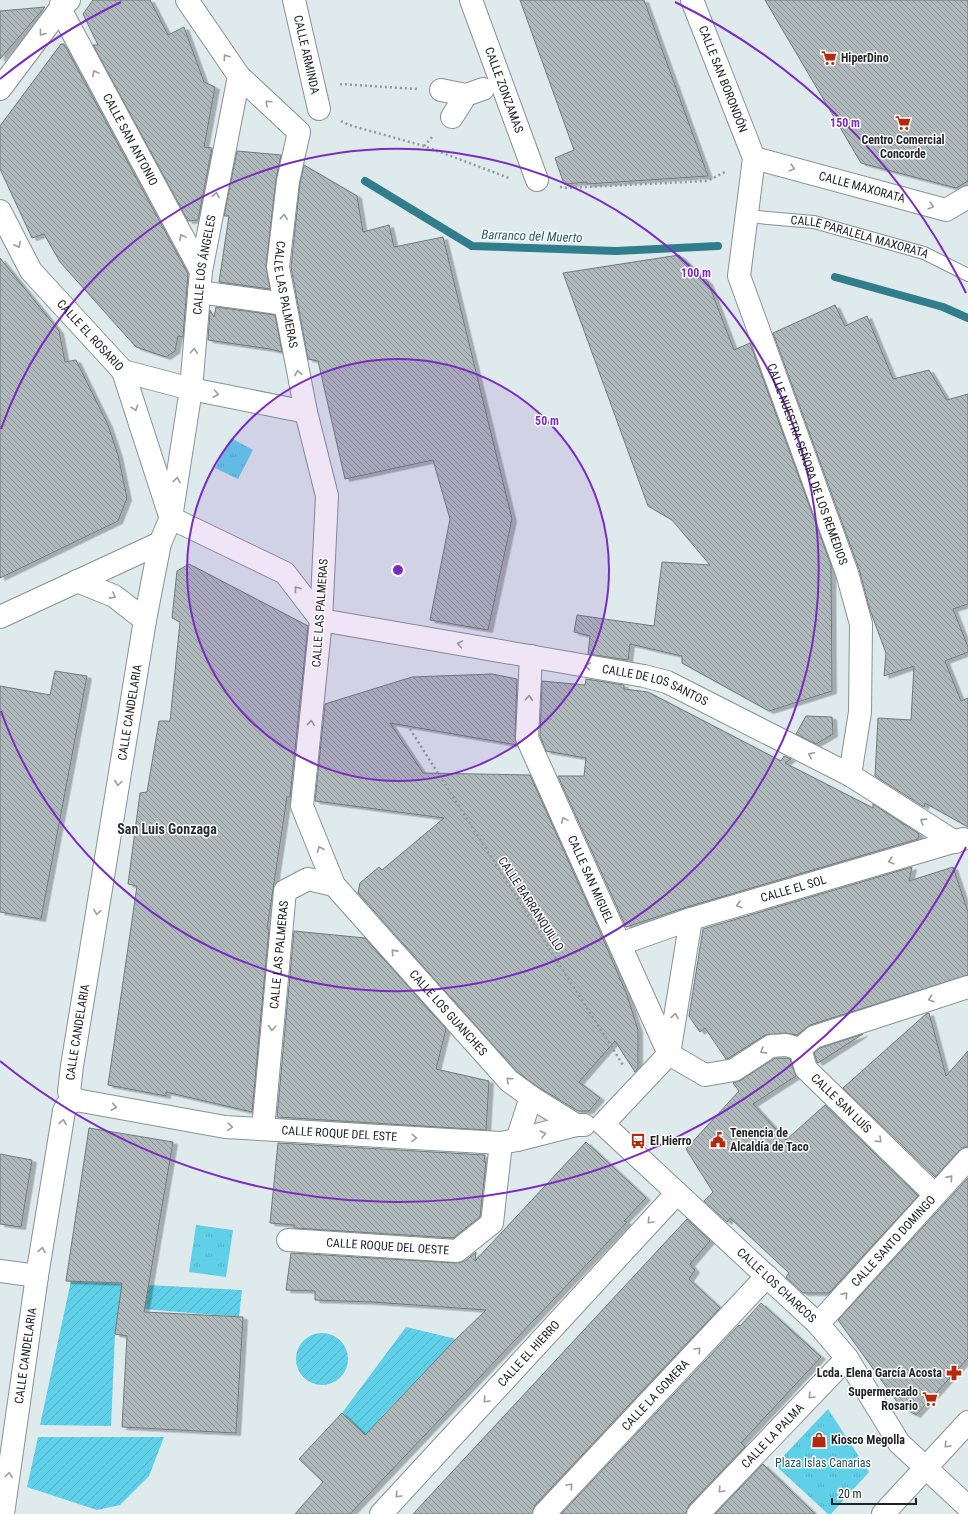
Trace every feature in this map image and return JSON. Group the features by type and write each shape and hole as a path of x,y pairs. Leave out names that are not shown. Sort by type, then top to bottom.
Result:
{"street":[{"path":"187,0 239,76"},
{"name":"CALLE ARMINDA","path":"294,0 319,110"},
{"name":"CALLE ZONZAMAS","path":"471,0 537,180"},
{"name":"CALLE SAN BORONDÓN","path":"692,0 754,158"},
{"path":"0,89 64,3"},
{"name":"CALLE SAN ANTONIO","path":"64,3 200,282"},
{"name":"CALLE LOS ÁNGELES","path":"160,543 171,518 191,389 200,282 239,76"},
{"name":"CALLE LAS PALMERAS","path":"239,76 300,132 288,180 278,266 306,412 327,496 321,620 302,806 334,885"},
{"path":"441,90 475,92 452,117"},
{"name":"CALLE MAXORATA","path":"754,158 946,210 968,197"},
{"name":"CALLE NUESTRA SEÑORA DE LOS REMEDIOS","path":"754,158 738,276 847,573 861,624 860,712 850,775"},
{"name":"CALLE EL ROSARIO","path":"0,211 31,271 124,371 171,518"},
{"path":"200,282 285,304"},
{"path":"124,371 191,389 306,412"},
{"path":"171,518 285,573 321,620"},
{"path":"0,617 160,543"},
{"name":"CALLE CANDELARIA","path":"3,1514 37,1276 65,1107 76,1100 69,1092 72,1066 144,620 160,543"},
{"path":"77,581 114,596 144,620"},
{"name":"CALLE DE LOS SANTOS","path":"321,620 644,676 667,682 850,775 962,840"},
{"name":"CALLE SAN MIGUEL","path":"531,656 527,738 669,1054"},
{"name":"CALLE EL SOL","path":"620,944 691,919 962,840"},
{"name":"CALLE LAS PALMERAS","path":"263,1129 285,892 308,879 334,885"},
{"name":"CALLE LOS GUANCHES","path":"334,885 509,1081 531,1097 576,1125"},
{"path":"603,1124 669,1054 691,919"},
{"path":"669,1054 705,1075 734,1070 771,1046 786,1045 800,1049 814,1037 968,987"},
{"name":"CALLE SAN LUÍS","path":"800,1049 806,1069 935,1195"},
{"name":"CALLE ROQUE DEL OESTE","path":"288,1240 457,1251 492,1223 509,1141 531,1097"},
{"name":"CALLE ROQUE DEL ESTE","path":"76,1100 225,1127 509,1141 576,1125 603,1124"},
{"name":"CALLE LOS CHARCOS","path":"603,1124 818,1324 847,1358 899,1442 968,1507"},
{"name":"CALLE SANTO DOMINGO","path":"818,1324 968,1159"},
{"name":"CALLE EL HIERRO","path":"381,1514 677,1193"},
{"path":"0,1271 37,1276"},
{"name":"CALLE LA GOMERA","path":"544,1514 767,1276"},
{"name":"CALLE LA PALMA","path":"698,1514 847,1358"},
{"path":"883,1514 968,1422"}],"lane":[{"name":"CALLE PARALELA MAXORATA","path":"746,216 814,222 924,253 968,275"}],"path":[{"path":"314,86 338,84 441,90"},
{"name":"CALLE BARRANQUILLO","path":"410,729 638,1087"}],"green space":[{"path":"231,438 253,450 238,479 215,468"},
{"path":"196,1225 233,1230 226,1277 189,1272"},
{"path":"71,1281 242,1290 239,1317 120,1307 115,1334 111,1426 40,1425"},
{"path":"406,1327 456,1339 384,1414 366,1436 342,1413"},
{"path":"322,1333 332,1335 340,1341 346,1349 348,1359 346,1369 340,1377 332,1383 322,1385 312,1383 304,1377 298,1369 296,1359 298,1349 304,1341 312,1335"},
{"name":"Plaza Islas Canarias","path":"828,1409 869,1472 831,1514 828,1514 775,1465"},
{"path":"38,1437 164,1437 149,1476 120,1505 97,1510 27,1487"}],"building":[{"path":"93,0 150,0 168,35 184,27 204,82 215,87 204,147 212,148 198,220 188,221 93,45 98,45 83,14"},
{"path":"520,0 644,0 708,176 587,184 587,182 564,184 555,158 574,150"},
{"name":"Centro Comercial Concorde","path":"765,0 968,0 968,181 956,188 861,163"},
{"path":"45,7 0,59 0,11"},
{"path":"61,44 64,44 188,274 183,337 178,336 175,351 166,357 136,347 60,262 44,234 32,238 0,169 0,126"},
{"path":"237,151 281,155 276,179 266,266 270,289 219,282 229,216 224,216"},
{"path":"304,165 357,196 363,232 389,225 394,247 443,237 512,519 488,630 430,620 450,519 433,460 345,479 318,361 308,359 291,267 300,183"},
{"path":"679,255 708,282 734,350 750,343 831,565 832,691 769,711 682,663 682,656 630,644 628,660 588,654 590,636 574,632 577,615 654,626 662,562 710,565 672,520 648,506 563,273"},
{"path":"0,258 59,331 65,362 76,360 108,425 118,455 127,498 118,521 0,578"},
{"path":"835,305 845,326 867,316 893,379 929,370 947,400 968,394 968,604 953,609 968,647 968,652 945,661 961,701 968,698 968,827 925,803 924,807 875,776 878,718 911,720 914,666 884,676 886,653 870,610 859,569 773,333"},
{"path":"216,307 275,315 282,352 208,340 210,310 214,317"},
{"path":"189,564 308,626 290,797 287,797 267,929 269,929 252,1112 166,1092 166,1096 108,1085 137,886 128,884 140,793 147,792 159,721 170,721 180,622 172,618 177,571"},
{"path":"55,671 87,676 41,919 0,912 0,686 50,695"},
{"path":"492,674 517,679 515,737 517,745 390,723 423,773 530,775 627,995 638,1030 638,1068 635,1072 615,1041 579,1082 600,1098 589,1111 578,1111 538,1087 517,1072 358,893 360,883 379,867 382,870 444,818 315,801 325,704 412,677"},
{"path":"586,679 624,685 624,689 648,692 781,761 784,756 791,759 785,763 873,808 873,804 919,834 918,839 687,907 626,927 558,776 584,776 586,758 546,751 540,736 542,681 585,685"},
{"path":"806,716 832,717 833,734 816,744 796,734"},
{"path":"912,867 909,881 953,867 968,912 968,975 810,1025 797,1035 785,1033 765,1035 726,1059 705,1028 700,1032 689,1016 703,929"},
{"path":"294,931 365,938 446,1029 436,1069 489,1081 486,1130 277,1117"},
{"path":"929,1013 946,1076 968,1051 968,1147 964,1147 959,1151 935,1177 843,1088 926,1014"},
{"path":"863,1034 818,1063 817,1062 814,1053 820,1048"},
{"path":"775,1058 790,1059 796,1076 753,1104 786,1140 825,1105 918,1196 829,1293 803,1293 786,1277 789,1273 730,1218 727,1222 704,1201 713,1192 686,1149 739,1091 733,1083 741,1080"},
{"path":"89,1128 173,1142 144,1312 243,1317 236,1433 122,1427 127,1336 115,1334 122,1283 66,1281"},
{"path":"586,1142 646,1198 624,1221 627,1222 350,1514 295,1514 323,1482 299,1459 342,1413 365,1435 453,1342 486,1310 372,1302 315,1300 315,1291 286,1290 291,1253 456,1263 465,1261 476,1252 475,1261"},
{"path":"278,1143 485,1155 484,1162 486,1162 480,1217 453,1238 294,1228 294,1225 270,1223"},
{"path":"0,1154 32,1160 21,1227 0,1224"},
{"path":"968,1178 968,1358 916,1415 900,1406 838,1320"},
{"path":"687,1219 710,1241 690,1264 695,1270 689,1279 720,1308 535,1505 532,1514 413,1514"},
{"path":"761,1303 821,1357 741,1443 745,1447 689,1505 686,1514 561,1514 739,1325 740,1326"},
{"path":"763,1464 815,1514 715,1514"}],"waterway":[{"name":"Barranco del Muerto","path":"365,181 472,246 616,251 718,246"},
{"path":"835,277 943,307 968,318"}],"place":[{"name":"HiperDino","path":"829,58"},
{"name":"Centro Comercial Concorde","path":"903,123"},
{"name":"Tenencia de Alcaldía de Taco","path":"718,1140"},
{"name":"El Hierro","path":"638,1141"},
{"name":"Lcda. Elena García Acosta","path":"954,1373"},
{"name":"Supermercado Rosario","path":"930,1399"},
{"name":"Kiosco Megolla","path":"819,1440"}],"district":[{"name":"San Luis Gonzaga","path":"167,829"}]}
